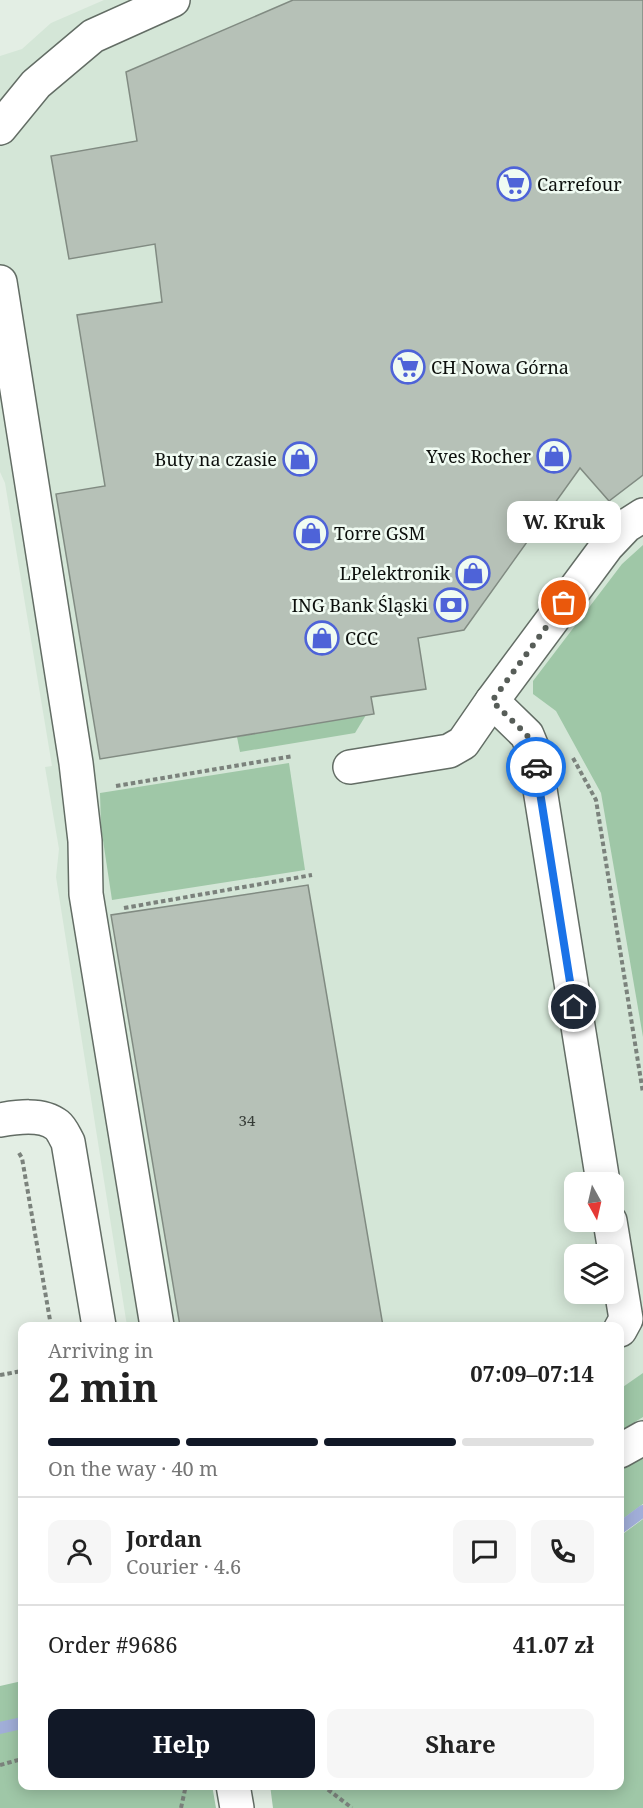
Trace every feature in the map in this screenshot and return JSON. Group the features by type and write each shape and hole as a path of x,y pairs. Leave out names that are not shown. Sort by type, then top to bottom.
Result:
{"lane":[{"path":"0,128 36,84 93,36 173,0"},
{"path":"0,282 80,792 89,914 156,1322"},
{"path":"350,767 449,750 463,743 607,546 626,526 643,515"},
{"path":"492,701 527,735 534,752 601,1172"},
{"path":"0,1120 21,1116 44,1119 58,1126 68,1142 98,1322"},
{"path":"612,1232 626,1319 624,1323"},
{"path":"624,1448 643,1438"},
{"path":"234,1790 237,1808"}],"path":[{"path":"571,753 596,800 643,1093"},
{"path":"80,792 293,756"},
{"path":"89,914 312,875"},
{"path":"16,1150 22,1158 50,1322"},
{"path":"0,1375 18,1372"},
{"path":"0,1765 18,1760"},
{"path":"181,1808 185,1790"},
{"path":"328,1790 352,1808"}],"shaded area":[{"path":"104,0 643,0 643,1478 624,1494 624,1322 126,1322 56,877 59,849 45,767 52,766 5,483 0,472 0,56 22,49 51,23"}],"green space":[{"path":"643,545 643,1037 601,793 556,711 533,694 533,681 622,564"},
{"path":"366,715 355,733 240,752 237,737"},
{"path":"289,763 305,870 112,900 101,827 100,793"},
{"path":"643,1373 643,1417 624,1429 624,1386"},
{"path":"643,1454 643,1504 624,1518 624,1466"},
{"path":"643,1519 643,1808 273,1808 271,1790 624,1790 624,1533"},
{"path":"18,1682 18,1790 213,1790 216,1808 0,1808 0,1686"}],"building":[{"name":"CH Nowa Górna","path":"293,0 643,0 643,475 609,501 580,468 464,630 418,638 426,689 371,697 374,714 100,759 56,494 105,486 77,315 162,302 155,244 69,259 51,156 137,141 126,72"},
{"path":"308,885 382,1322 179,1322 111,915"}],"waterway":[{"path":"624,1525 643,1511"},
{"path":"0,1728 18,1724"}],"way so far":[{"path":"536,767 534,752 527,735 492,701 564,603"}],"place":[{"name":"Carrefour","path":"514,184"},
{"name":"CH Nowa Górna","path":"408,367"},
{"name":"Yves Rocher","path":"554,456"},
{"name":"Buty na czasie","path":"300,459"},
{"name":"Torre GSM","path":"311,533"},
{"name":"LPelektronik","path":"473,573"},
{"name":"W. Kruk","path":"564,603"},
{"name":"ING Bank Śląski","path":"451,605"},
{"name":"CCC","path":"322,638"}],"route":[{"path":"536,767 574,1007"}]}
